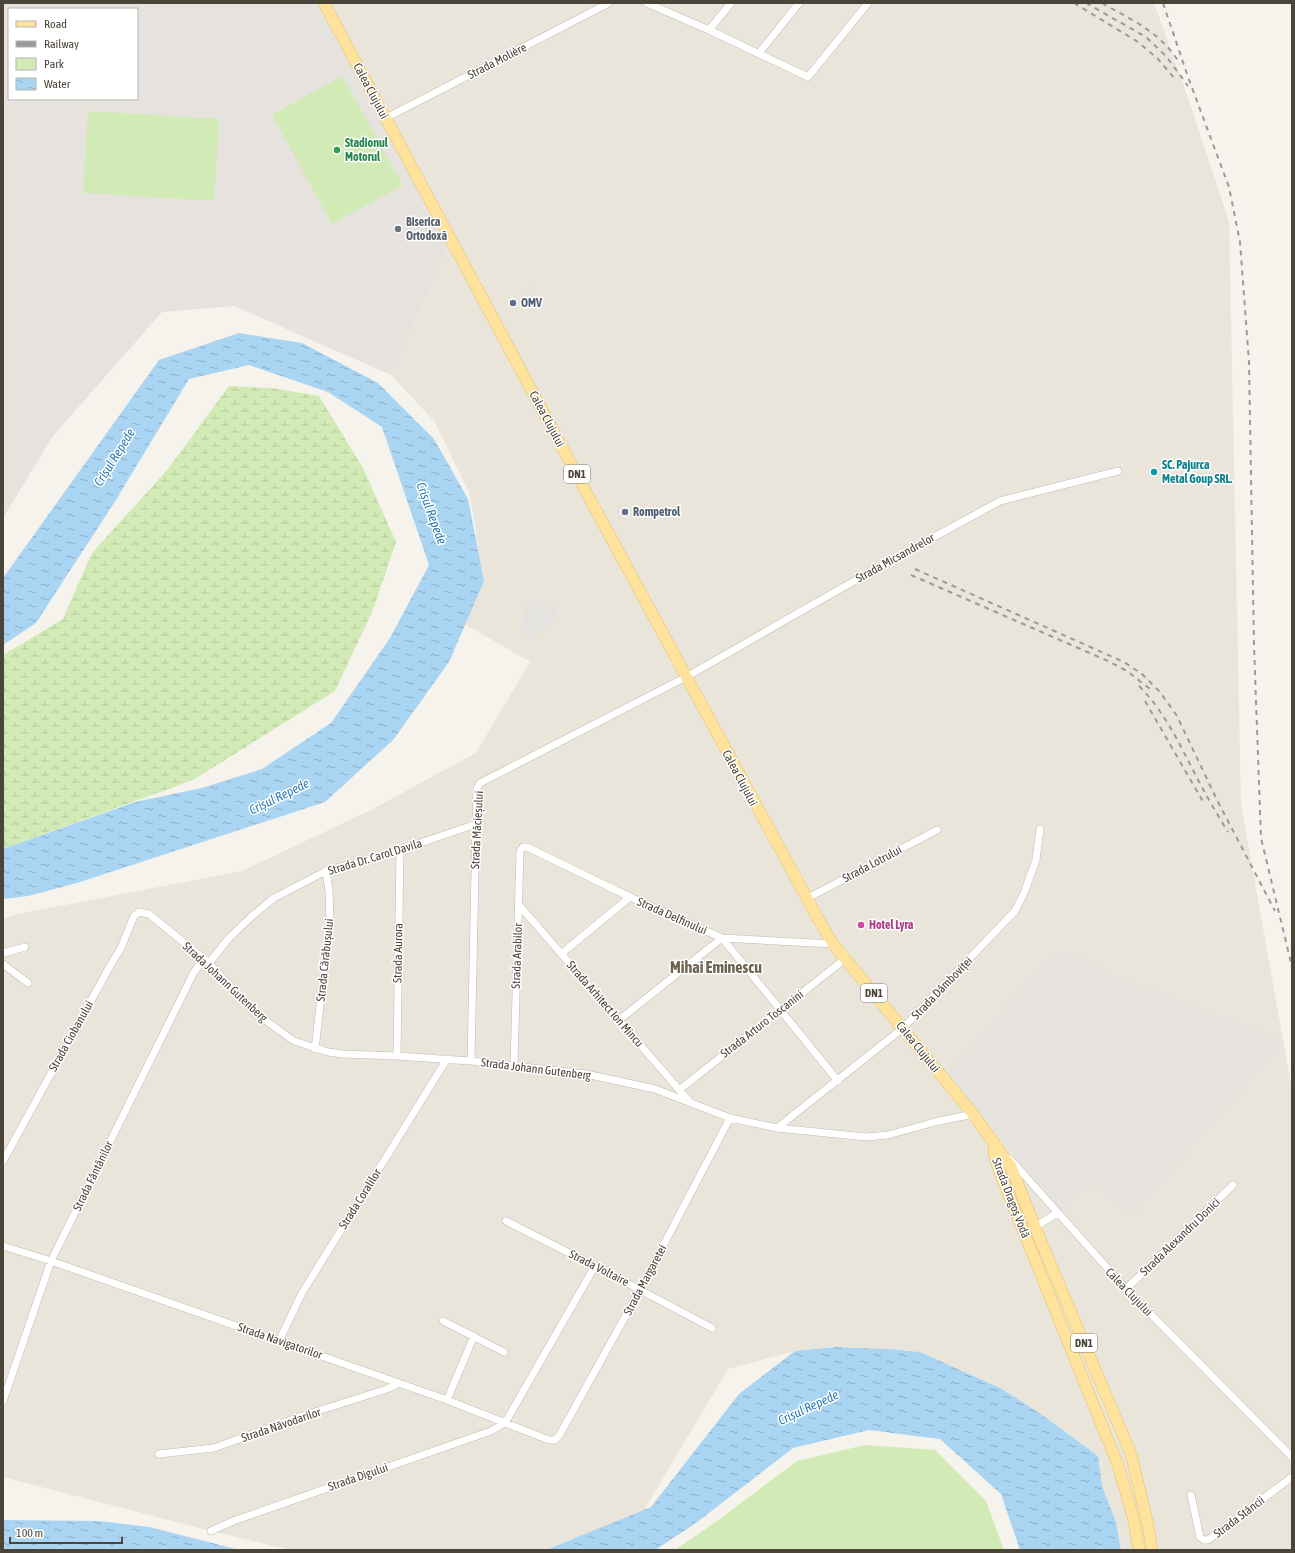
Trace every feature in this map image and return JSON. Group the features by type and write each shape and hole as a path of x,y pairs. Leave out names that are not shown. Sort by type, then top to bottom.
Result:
{"main road":[{"name":"Calea Clujului","path":"324,3 806,899 833,944 973,1114 994,1144"},
{"name":"Strada Dragoș Vodă","path":"994,1144 994,1153 1001,1176 1118,1465 1133,1517 1139,1550"},
{"name":"Strada Dragoș Vodă","path":"994,1144 1011,1167 1131,1454 1148,1525 1152,1550"},
{"path":"1001,1176 1009,1184 1024,1224 1028,1228 1035,1227"},
{"path":"1030,1246 1034,1242 1042,1244"}],"street":[{"name":"Strada Molière","path":"386,118 609,3"},
{"path":"648,3 759,53 808,77 868,3"},
{"path":"709,30 731,3"},
{"path":"759,53 799,3"},
{"name":"Strada Micsandrelor","path":"686,677 854,581 1000,501 1118,471"},
{"name":"Strada Măcieșului","path":"471,1061 477,788 480,783 686,677"},
{"name":"Strada Dr. Carol Davila","path":"206,961 274,898 326,871 400,850 476,824"},
{"name":"Strada Dâmboviței","path":"777,1128 903,1028 1015,911 1024,893 1036,860 1040,828"},
{"name":"Strada Lotrului","path":"806,899 937,830"},
{"name":"Strada Delfinului","path":"523,847 527,847 630,897 722,938 833,944"},
{"name":"Strada Arabilor","path":"514,1065 520,851 523,847"},
{"name":"Strada Aurora","path":"397,1056 400,850"},
{"name":"Strada Cărăbușului","path":"315,1049 330,921 329,891 326,871"},
{"path":"561,954 630,897"},
{"name":"Strada Arhitect Ion Mincu","path":"519,905 691,1104"},
{"name":"Strada Johann Gutenberg","path":"139,912 149,914 206,961 255,1013 294,1040 315,1049 343,1054 447,1059 514,1065 586,1074 624,1081 655,1089 730,1118 777,1128 866,1137 888,1135 935,1122 973,1114"},
{"name":"Strada Ciobanului","path":"3,1161 121,948 134,916 139,912"},
{"path":"619,1020 722,938 838,1081"},
{"path":"3,954 24,947"},
{"name":"Strada Arturo Toscanini","path":"679,1090 845,959"},
{"name":"Strada Fântânilor","path":"3,1401 51,1261 193,974 206,961"},
{"path":"3,964 28,983"},
{"name":"Strada Coralilor","path":"279,1341 302,1293 447,1059"},
{"name":"Strada Margaretei","path":"555,1440 559,1436 640,1290 730,1118"},
{"name":"Calea Clujului","path":"994,1144 1008,1156 1126,1289 1292,1457"},
{"name":"Strada Alexandru Donici","path":"1126,1289 1234,1185"},
{"path":"1035,1227 1057,1213"},
{"name":"Strada Voltaire","path":"506,1221 712,1328"},
{"name":"Strada Navigatorilor","path":"3,1246 51,1261 399,1383 549,1440 555,1440"},
{"path":"505,1423 595,1266"},
{"path":"443,1321 504,1352"},
{"path":"447,1400 474,1336"},
{"name":"Strada Năvodarilor","path":"159,1454 214,1448 299,1417 387,1389 399,1383"},
{"name":"Strada Digului","path":"211,1531 491,1431 505,1423"},
{"name":"Strada Stâncii","path":"1191,1494 1200,1537 1204,1540 1208,1540 1292,1477"}],"shaded area":[{"path":"3,3 326,3 386,118 448,247 391,375 234,306 162,312 53,436 3,518"},
{"path":"326,3 1154,3 1188,98 1229,222 1241,805 1292,1090 1292,1550 1121,1550 1116,1522 1102,1486 1098,1456 1038,1412 1002,1389 920,1352 887,1349 835,1347 795,1351 728,1369 644,1510 546,1550 290,1550 3,1477 3,919 13,915 242,871 369,811 476,753 530,662 463,623 480,566 474,517 468,490 434,421 391,375 448,247"},
{"path":"533,282 537,287 524,295 520,290"},
{"path":"525,601 556,604 556,617 532,640 521,637"},
{"path":"1061,951 1091,960 1117,978 1158,991 1191,1005 1270,1034 1282,1045 1131,1218 1092,1184 1060,1212 947,1073 1047,958"}],"green space":[{"name":"Stadionul Motorul","path":"342,76 403,185 332,224 272,115"},
{"path":"88,111 219,119 214,201 83,193"},
{"path":"229,386 272,388 319,396 363,468 396,542 373,610 335,691 193,780 3,849 3,655 63,619 92,553 168,469"},
{"path":"865,1445 935,1450 986,1501 1004,1550 675,1550 717,1521 797,1461"}],"water":[{"name":"Crișul Repede","path":"239,333 302,343 378,383 434,439 468,499 484,581 449,662 393,740 325,802 77,883 28,896 3,899 3,849 135,802 202,788 262,769 331,723 390,638 429,565 382,427 328,392 249,365 189,379 114,503 36,623 3,645 3,578 159,360"},
{"name":"Crișul Repede","path":"835,1347 920,1352 1002,1389 1038,1412 1098,1456 1102,1486 1116,1522 1121,1550 1020,1550 1001,1494 940,1439 869,1430 793,1448 696,1523 655,1550 546,1550 651,1507 739,1394 795,1351"},
{"path":"3,1520 100,1521 149,1527 240,1550 3,1550"}],"railway":[{"path":"1074,3 1138,42 1158,59 1175,79"},
{"path":"1086,3 1146,37 1166,56 1188,86"},
{"path":"1102,3 1146,28 1155,35 1180,64"},
{"path":"1163,3 1188,77 1229,187 1240,242 1249,362 1254,646 1261,838 1292,967"},
{"path":"915,569 1124,662 1142,674 1160,692 1177,716 1217,800 1275,911"},
{"path":"911,575 1108,661 1127,671 1150,689"},
{"path":"1139,686 1148,695 1169,725 1228,832"},
{"path":"1145,701 1205,805"}],"place":[{"name":"Stadionul Motorul","path":"337,150"},
{"name":"Biserica Ortodoxă","path":"398,229"},
{"name":"OMV","path":"513,303"},
{"name":"SC. Pajurca Metal Goup SRL.","path":"1154,472"},
{"name":"Rompetrol","path":"625,512"},
{"name":"Hotel Lyra","path":"861,925"}],"district":[{"name":"Mihai Eminescu","path":"716,967"}]}
